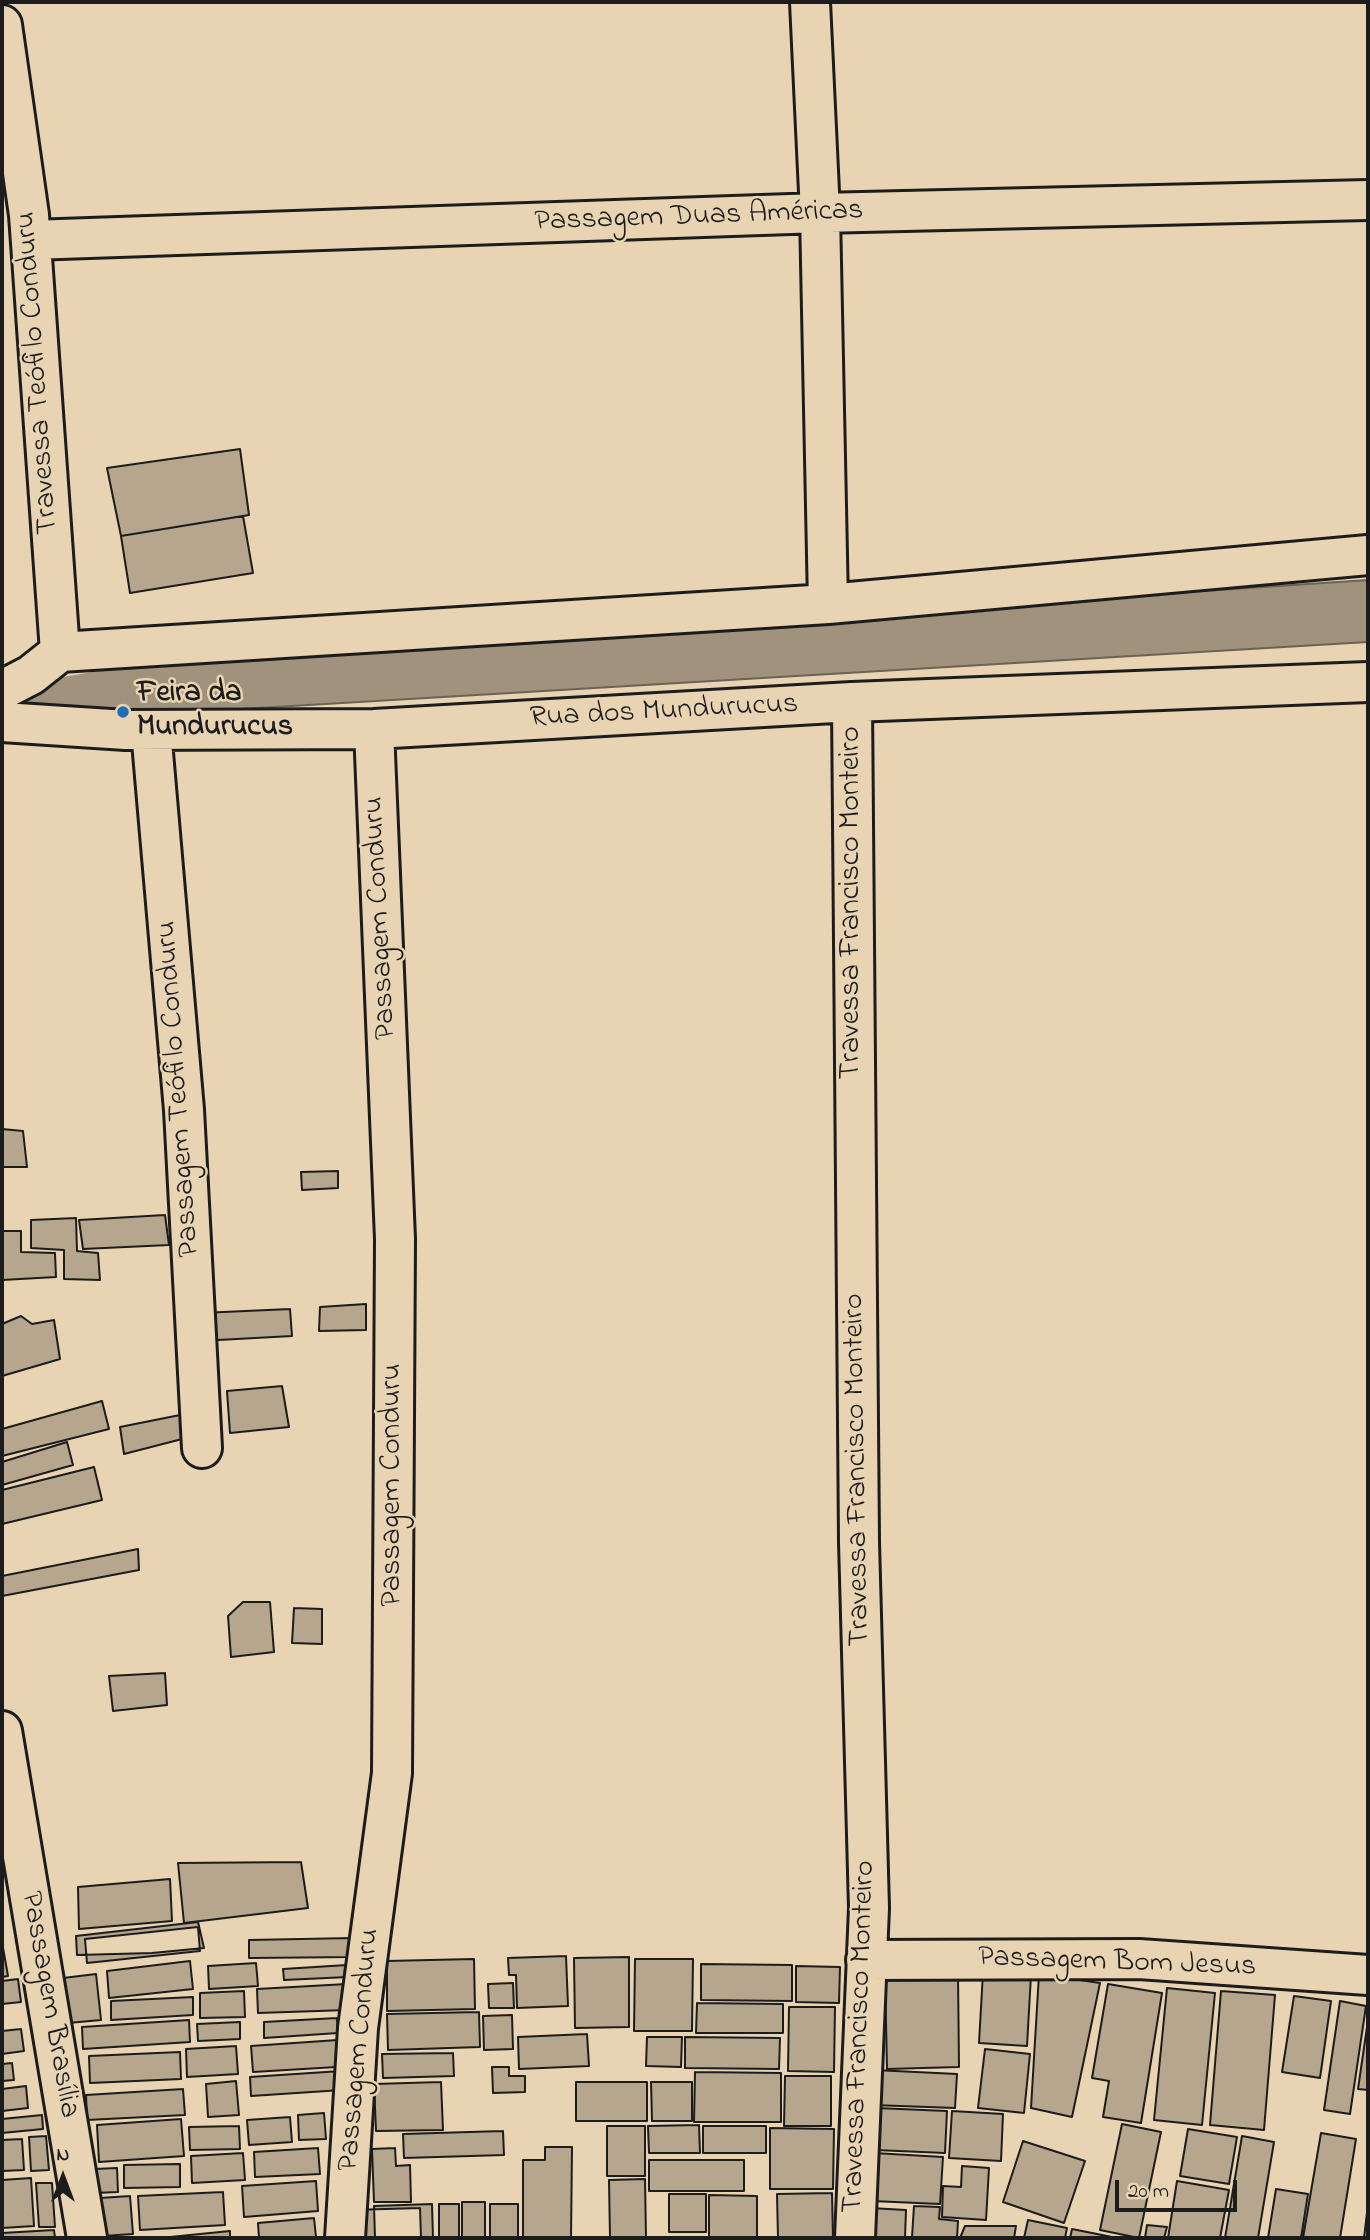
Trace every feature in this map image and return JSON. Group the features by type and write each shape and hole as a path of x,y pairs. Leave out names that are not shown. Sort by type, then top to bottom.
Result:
{"street":[{"path":"810,2 820,213 828,604"},
{"name":"Travessa Teófilo Conduru","path":"2,25 60,652"},
{"name":"Passagem Duas Américas","path":"20,224 820,213 1368,200"},
{"path":"2,690 31,675 60,652 828,604 1368,555"},
{"name":"Rua dos Mundurucus","path":"2,722 151,730 374,729 852,702 1368,682"},
{"name":"Travessa Francisco Monteiro","path":"852,702 859,1542 869,1909 855,2238"},
{"name":"Passagem Conduru","path":"345,2238 358,2028 392,1773 396,1239 374,729"},
{"name":"Passagem Teófilo Conduru","path":"151,730 184,1110 202,1448"},
{"name":"Passagem Brasília","path":"2,1731 87,2238"},
{"name":"Passagem Bom Jesus","path":"866,1960 1139,1959 1368,1975"}],"shaded area":[{"path":"1368,580 1368,642 90,718 86,689 105,664"}],"building":[{"path":"240,449 249,515 121,536 107,468"},
{"path":"243,516 253,573 130,593 121,536"},
{"path":"2,1129 23,1131 27,1167 2,1167"},
{"path":"338,1171 338,1188 302,1190 301,1172"},
{"path":"165,1215 169,1245 83,1249 79,1220"},
{"path":"76,1218 77,1251 98,1253 100,1280 64,1279 64,1250 31,1248 31,1220"},
{"path":"2,1231 21,1231 21,1252 55,1253 56,1277 2,1280"},
{"path":"366,1304 366,1330 319,1331 320,1307"},
{"path":"290,1309 292,1336 200,1341 201,1313"},
{"path":"21,1316 32,1324 54,1320 60,1359 2,1376 2,1324"},
{"path":"282,1386 289,1427 230,1433 227,1391"},
{"path":"102,1401 109,1429 2,1456 2,1429"},
{"path":"185,1414 186,1438 124,1454 120,1427"},
{"path":"67,1442 73,1465 2,1485 2,1462"},
{"path":"94,1467 102,1500 2,1524 2,1490"},
{"path":"138,1549 139,1570 2,1596 2,1576"},
{"path":"243,1602 270,1602 274,1652 231,1657 228,1616"},
{"path":"294,1608 322,1609 322,1644 292,1643"},
{"path":"165,1673 167,1705 113,1711 109,1676"},
{"path":"301,1862 308,1908 184,1923 178,1863"},
{"path":"170,1879 172,1921 79,1929 78,1887"},
{"path":"198,1922 204,1948 152,1953 77,1955 76,1936"},
{"path":"198,1927 200,1951 87,1963 85,1939"},
{"path":"354,1938 354,1957 249,1958 249,1940"},
{"path":"2,1942 8,1976 2,1977"},
{"path":"566,1956 568,2006 517,2008 516,1975 509,1975 508,1958"},
{"path":"629,1957 629,2027 575,2028 574,1958"},
{"path":"474,1959 475,2009 387,2011 387,1961"},
{"path":"635,1959 693,1959 692,2031 634,2031"},
{"path":"190,1961 193,1989 109,1998 107,1971"},
{"path":"256,1963 258,1986 209,1989 208,1966"},
{"path":"701,1964 792,1965 792,2001 701,2000"},
{"path":"347,1965 348,1977 284,1980 283,1969"},
{"path":"796,1966 840,1967 839,2003 796,2002"},
{"path":"983,1972 1031,1975 1027,2046 979,2043"},
{"path":"958,1973 959,2067 887,2069 885,1974"},
{"path":"96,1974 101,2020 68,2023 63,1978"},
{"path":"1039,1974 1100,1983 1072,2117 1031,2108"},
{"path":"18,1979 21,2002 2,2004 2,1981"},
{"path":"513,1983 514,2008 489,2008 488,1984"},
{"path":"347,1984 348,2010 258,2013 257,1989"},
{"path":"1108,1984 1162,1993 1141,2123 1103,2117 1109,2081 1092,2078"},
{"path":"1167,1988 1215,1993 1202,2125 1154,2120"},
{"path":"244,1991 245,2017 200,2018 200,1993"},
{"path":"1221,1991 1275,1995 1264,2130 1210,2125"},
{"path":"1294,1996 1331,2001 1320,2078 1282,2072"},
{"path":"193,1997 193,2015 111,2020 111,2001"},
{"path":"1340,2001 1366,2006 1350,2114 1324,2110"},
{"path":"697,2003 783,2004 783,2033 696,2033"},
{"path":"789,2007 835,2007 834,2072 788,2071"},
{"path":"479,2012 480,2047 388,2050 387,2014"},
{"path":"512,2015 513,2049 484,2050 483,2016"},
{"path":"337,2018 338,2033 264,2038 264,2022"},
{"path":"189,2020 190,2042 83,2049 82,2027"},
{"path":"1368,2020 1368,2090 1358,2089"},
{"path":"240,2022 240,2039 198,2041 197,2024"},
{"path":"21,2029 24,2051 2,2054 2,2031"},
{"path":"587,2034 589,2066 519,2069 518,2037"},
{"path":"647,2037 682,2037 681,2067 646,2066"},
{"path":"685,2037 780,2038 779,2069 685,2068"},
{"path":"352,2039 353,2066 253,2072 251,2046"},
{"path":"236,2046 238,2074 187,2077 186,2049"},
{"path":"985,2049 1030,2054 1024,2113 978,2108"},
{"path":"180,2052 181,2079 90,2083 89,2056"},
{"path":"453,2053 454,2076 383,2078 382,2054"},
{"path":"12,2063 14,2080 2,2081 2,2064"},
{"path":"492,2067 509,2067 509,2076 525,2076 525,2092 493,2093"},
{"path":"874,2070 957,2074 955,2108 872,2105"},
{"path":"341,2071 342,2090 251,2096 250,2077"},
{"path":"695,2072 781,2073 781,2122 694,2122"},
{"path":"785,2076 831,2076 831,2126 784,2126"},
{"path":"236,2081 239,2115 208,2117 206,2084"},
{"path":"441,2082 443,2130 376,2131 374,2084"},
{"path":"576,2082 647,2082 647,2121 576,2121"},
{"path":"651,2082 692,2082 692,2121 652,2121"},
{"path":"26,2086 28,2108 2,2111 2,2089"},
{"path":"183,2089 185,2115 87,2120 86,2095"},
{"path":"877,2108 947,2111 945,2153 875,2150"},
{"path":"952,2111 1003,2114 1001,2161 949,2158"},
{"path":"324,2113 326,2139 299,2140 298,2115"},
{"path":"42,2115 43,2129 2,2133 2,2119"},
{"path":"290,2117 292,2142 249,2145 247,2120"},
{"path":"181,2119 184,2156 99,2162 97,2125"},
{"path":"1122,2124 1161,2132 1139,2238 1100,2230"},
{"path":"699,2125 700,2153 649,2153 648,2126"},
{"path":"239,2126 240,2149 190,2150 189,2127"},
{"path":"607,2126 645,2126 645,2176 607,2176"},
{"path":"703,2126 766,2126 766,2153 703,2153"},
{"path":"770,2128 834,2129 833,2189 770,2189"},
{"path":"1188,2129 1237,2137 1229,2184 1180,2176"},
{"path":"503,2131 504,2155 404,2158 403,2134"},
{"path":"1321,2133 1356,2139 1340,2238 1303,2238"},
{"path":"46,2136 49,2170 31,2171 29,2137"},
{"path":"1242,2136 1274,2142 1258,2238 1225,2238"},
{"path":"22,2139 24,2170 2,2171 2,2140"},
{"path":"1023,2141 1085,2161 1064,2223 1003,2202"},
{"path":"545,2147 572,2147 571,2238 523,2238 523,2160 545,2160"},
{"path":"318,2148 320,2174 255,2177 254,2152"},
{"path":"395,2148 396,2166 410,2165 411,2202 374,2202 372,2149"},
{"path":"243,2153 245,2180 192,2183 191,2156"},
{"path":"874,2153 943,2157 940,2204 872,2201"},
{"path":"649,2160 744,2160 744,2191 649,2191"},
{"path":"180,2164 180,2187 124,2188 124,2165"},
{"path":"962,2166 989,2168 986,2220 942,2217 943,2186 961,2187"},
{"path":"117,2168 118,2192 95,2193 94,2169"},
{"path":"31,2178 34,2226 2,2228 2,2180"},
{"path":"645,2179 646,2238 610,2238 609,2180"},
{"path":"316,2181 318,2211 244,2217 242,2186"},
{"path":"1177,2181 1229,2190 1220,2238 1168,2238"},
{"path":"36,2183 52,2183 55,2227 39,2227"},
{"path":"1276,2189 1308,2194 1301,2238 1268,2238"},
{"path":"223,2192 225,2225 140,2230 138,2196"},
{"path":"832,2193 833,2238 778,2238 777,2194"},
{"path":"669,2194 706,2194 706,2232 669,2232"},
{"path":"709,2195 757,2196 757,2238 709,2238"},
{"path":"130,2196 133,2234 103,2236 100,2198"},
{"path":"462,2202 485,2202 485,2238 462,2238"},
{"path":"432,2204 433,2238 375,2238 374,2206"},
{"path":"439,2204 459,2204 459,2238 439,2238"},
{"path":"490,2204 518,2204 518,2238 490,2238"},
{"path":"1368,2204 1368,2238 1364,2238"},
{"path":"914,2206 940,2207 939,2219 958,2221 957,2238 912,2237"},
{"path":"420,2208 421,2238 352,2238 351,2210"},
{"path":"870,2208 906,2210 905,2238 869,2238"},
{"path":"314,2218 316,2237 259,2238 258,2223"},
{"path":"1028,2220 1067,2228 1065,2238 1024,2238"},
{"path":"1147,2225 1167,2227 1164,2238 1145,2238"},
{"path":"965,2226 1016,2226 1014,2238 960,2238"},
{"path":"1072,2229 1117,2238 1070,2238"},
{"path":"54,2230 55,2238 2,2238 2,2233"},
{"path":"230,2231 230,2238 160,2238"}],"waterway":[{"path":"2,710 106,692 146,690"}],"place":[{"name":"Feira da Mundurucus","path":"123,712"}]}
